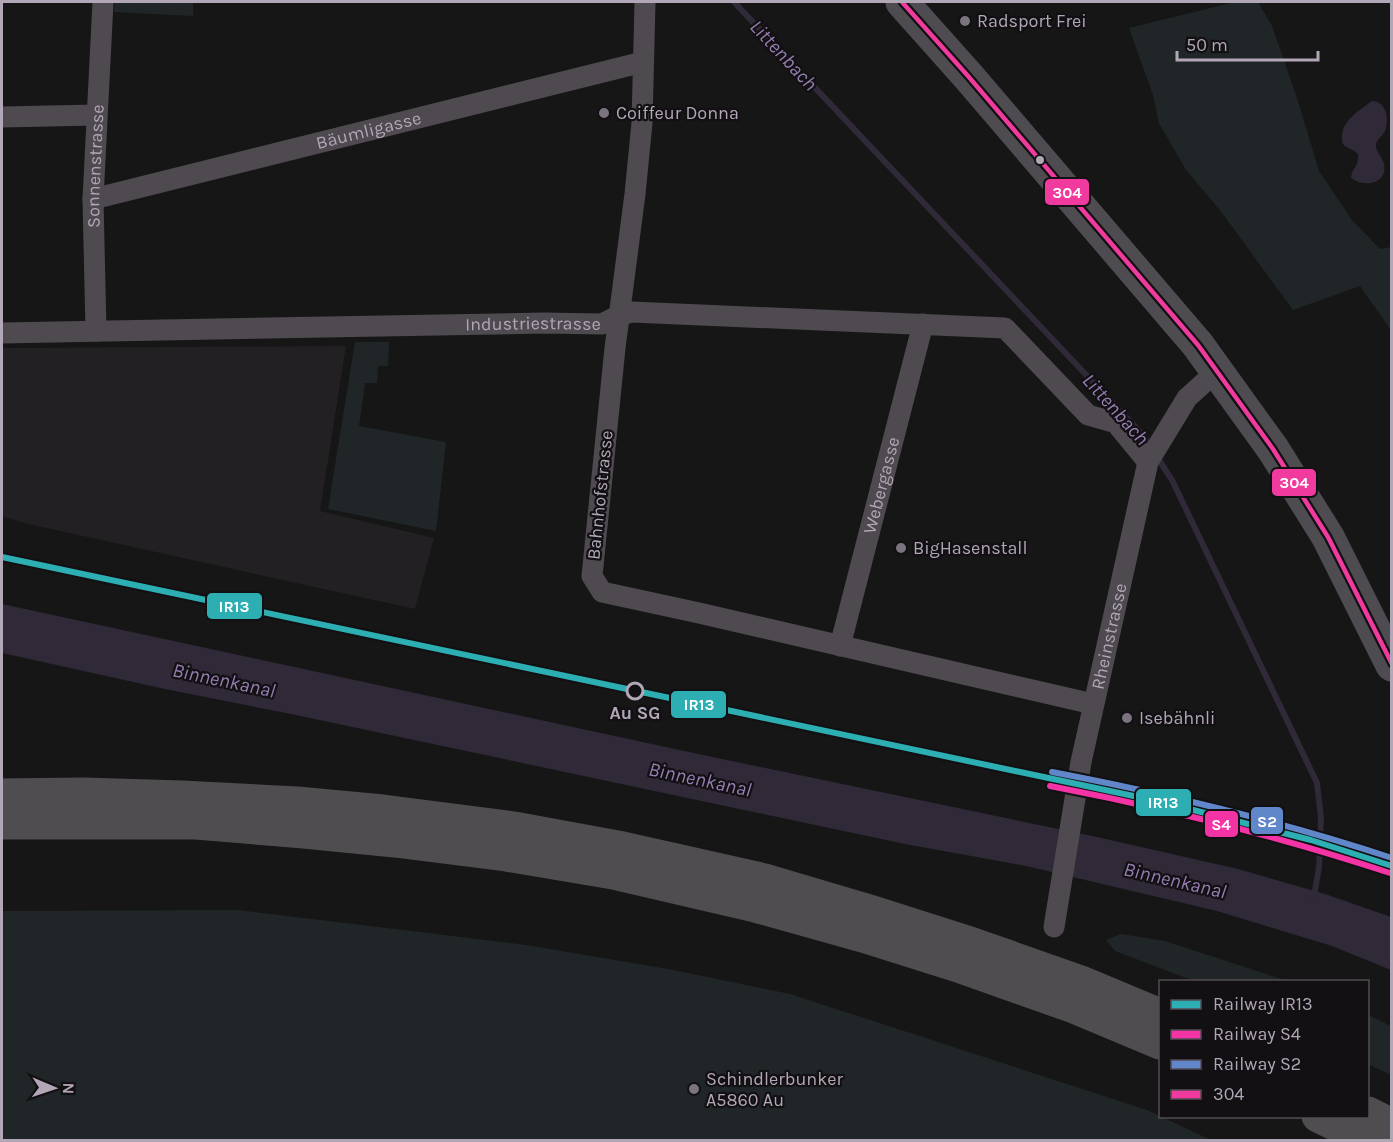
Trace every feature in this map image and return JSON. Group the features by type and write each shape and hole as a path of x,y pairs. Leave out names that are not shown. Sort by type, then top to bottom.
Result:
{"highway":[{"path":"5,817 83,794 297,803 383,811 514,828 624,849 776,883 973,944 1082,982 1159,1014"},
{"path":"5,817 196,823 395,840 613,873 755,906 884,943 958,966 1074,1007 1159,1042"},
{"path":"1369,1114 1392,1125"},
{"path":"1322,1118 1368,1140"}],"main road":[{"path":"902,2 1198,345 1273,449 1328,537 1392,664"}],"street":[{"name":"Sonnenstrasse","path":"96,331 93,199 103,2"},
{"name":"Bahnhofstrasse","path":"645,2 642,123 615,348 592,576 602,592 1093,704"},
{"name":"Bäumligasse","path":"93,199 643,62"},
{"path":"2,117 96,116"},
{"name":"Industriestrasse","path":"2,333 532,323 602,324 632,312 1005,328 1088,415 1116,423 1148,462"},
{"name":"Webergasse","path":"840,646 923,324"},
{"name":"Rheinstrasse","path":"1055,918 1081,762 1148,462 1187,398 1217,371"}],"shaded area":[{"path":"115,2 193,2 193,16 114,12"},
{"path":"1235,2 1258,2 1272,26 1319,171 1352,220 1380,249 1391,247 1391,330 1360,286 1293,310 1220,210 1186,170 1159,123 1153,95 1129,28"},
{"path":"355,342 389,342 388,366 378,366 377,383 365,383 359,426 446,442 436,531 328,509"},
{"path":"346,346 320,511 434,538 415,609 28,524 2,516 2,348"},
{"path":"238,910 526,945 668,969 790,994 1147,1110 1159,1116 1159,1118 1164,1118 1211,1140 2,1140 2,911"},
{"path":"1121,934 1165,941 1284,980 1191,980 1115,951 1106,940"},
{"path":"1369,1015 1391,1026 1391,1075 1369,1064"}],"water":[{"path":"1372,101 1384,107 1387,116 1385,131 1376,145 1384,171 1379,180 1362,183 1351,178 1358,154 1344,145 1342,137 1348,121"},
{"name":"Binnenkanal","path":"2,604 1238,869 1325,894 1391,917 1391,970 1332,946 1217,911 1026,866 905,844 2,653"}],"waterway":[{"name":"Littenbach","path":"734,2 1143,435 1151,448"},
{"name":"Littenbach","path":"1157,457 1172,480 1317,783 1321,818 1319,867 1314,897"}],"rail line":[{"name":"IR13","path":"2,557 1162,802 1311,840 1392,866"},
{"name":"S2","path":"1052,772 1223,809 1392,858"},
{"name":"S4","path":"1050,786 1221,824 1390,873"}],"transit line":[{"name":"304","path":"902,2 1198,345 1273,449 1328,537 1392,664"}],"place":[{"name":"Radsport Frei","path":"965,21"},
{"name":"Coiffeur Donna","path":"604,113"},
{"name":"BigHasenstall","path":"901,548"},
{"name":"Au SG","path":"635,691"},
{"name":"Isebähnli","path":"1127,718"},
{"name":"Schindlerbunker A5860 Au","path":"694,1089"}]}
